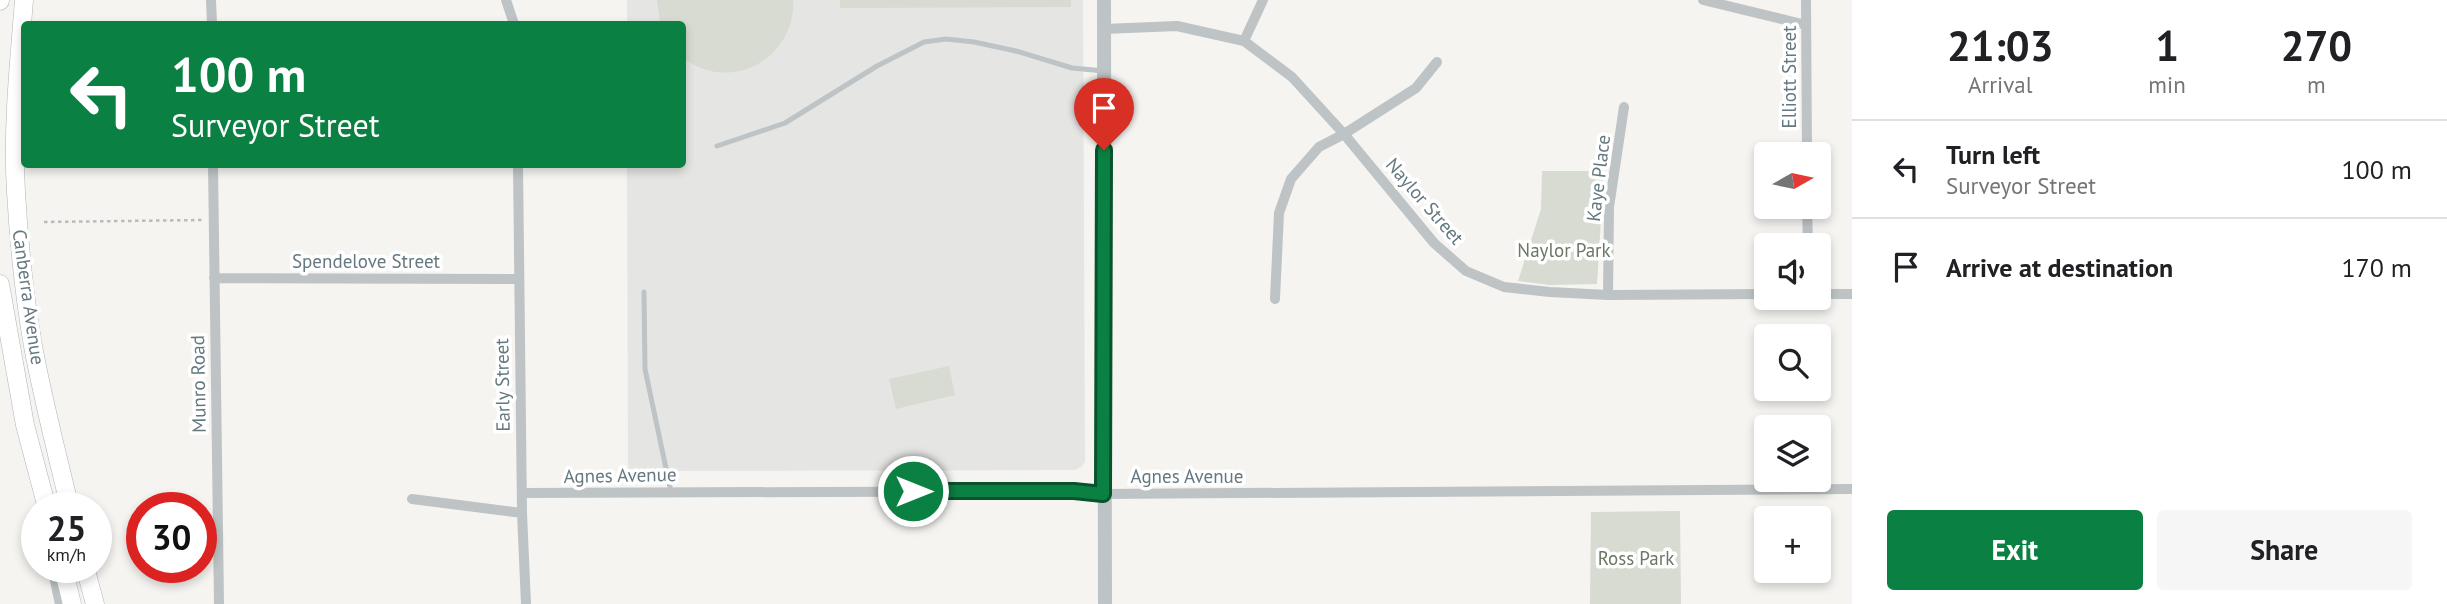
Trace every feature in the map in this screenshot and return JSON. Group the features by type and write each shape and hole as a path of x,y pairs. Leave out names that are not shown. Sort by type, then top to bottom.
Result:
{"highway":[{"name":"Canberra Avenue","path":"22,21 24,0"},
{"name":"Canberra Avenue","path":"21,37 15,110 16,190 24,286 36,358 66,492"},
{"name":"Canberra Avenue","path":"0,284 25,425 43,492"},
{"path":"67,583 72,604"},
{"path":"89,583 95,604"}],"street":[{"path":"211,0 212,21"},
{"path":"506,0 513,21"},
{"path":"1104,0 1105,604"},
{"path":"1244,41 1263,0"},
{"path":"1703,0 1806,26"},
{"name":"Elliott Street","path":"1806,0 1807,142"},
{"name":"Naylor Street","path":"1104,29 1177,26 1244,41 1292,78 1344,134 1434,243 1466,271 1504,287 1608,295 1754,294"},
{"path":"1275,299 1279,214 1291,179 1319,147 1416,88 1437,62"},
{"name":"Kaye Place","path":"1608,295 1609,207 1624,107"},
{"name":"Munro Road","path":"213,168 219,604"},
{"name":"Early Street","path":"518,168 522,513 526,604"},
{"name":"Spendelove Street","path":"214,278 518,279"},
{"path":"1831,294 1852,294"},
{"name":"Agnes Avenue","path":"522,494 1074,491 1103,494 1852,489"},
{"path":"412,499 522,513"},
{"path":"57,583 62,604"}],"lane":[{"path":"717,146 785,123 877,66 923,42 946,39 974,43 1016,51 1072,68 1104,71"},
{"path":"645,292 645,369 671,492"}],"path":[{"path":"44,222 213,220"}],"shaded area":[{"path":"627,0 1083,0 1085,462 1081,467 1075,470 628,471 627,168 686,168 686,21 627,21"}],"green space":[{"path":"657,0 793,0 791,21 784,39 772,54 757,65 739,71 720,72 701,68 686,60 686,21 660,21"},
{"path":"840,0 1071,0 1071,7 840,8"},
{"name":"Naylor Park","path":"1542,171 1604,171 1597,284 1550,285 1518,281 1541,209"},
{"path":"949,366 955,395 896,409 889,379"},
{"name":"Ross Park","path":"1680,511 1681,604 1590,604 1591,512"}],"route":[{"path":"913,491 1074,491 1103,494 1104,150"}]}
